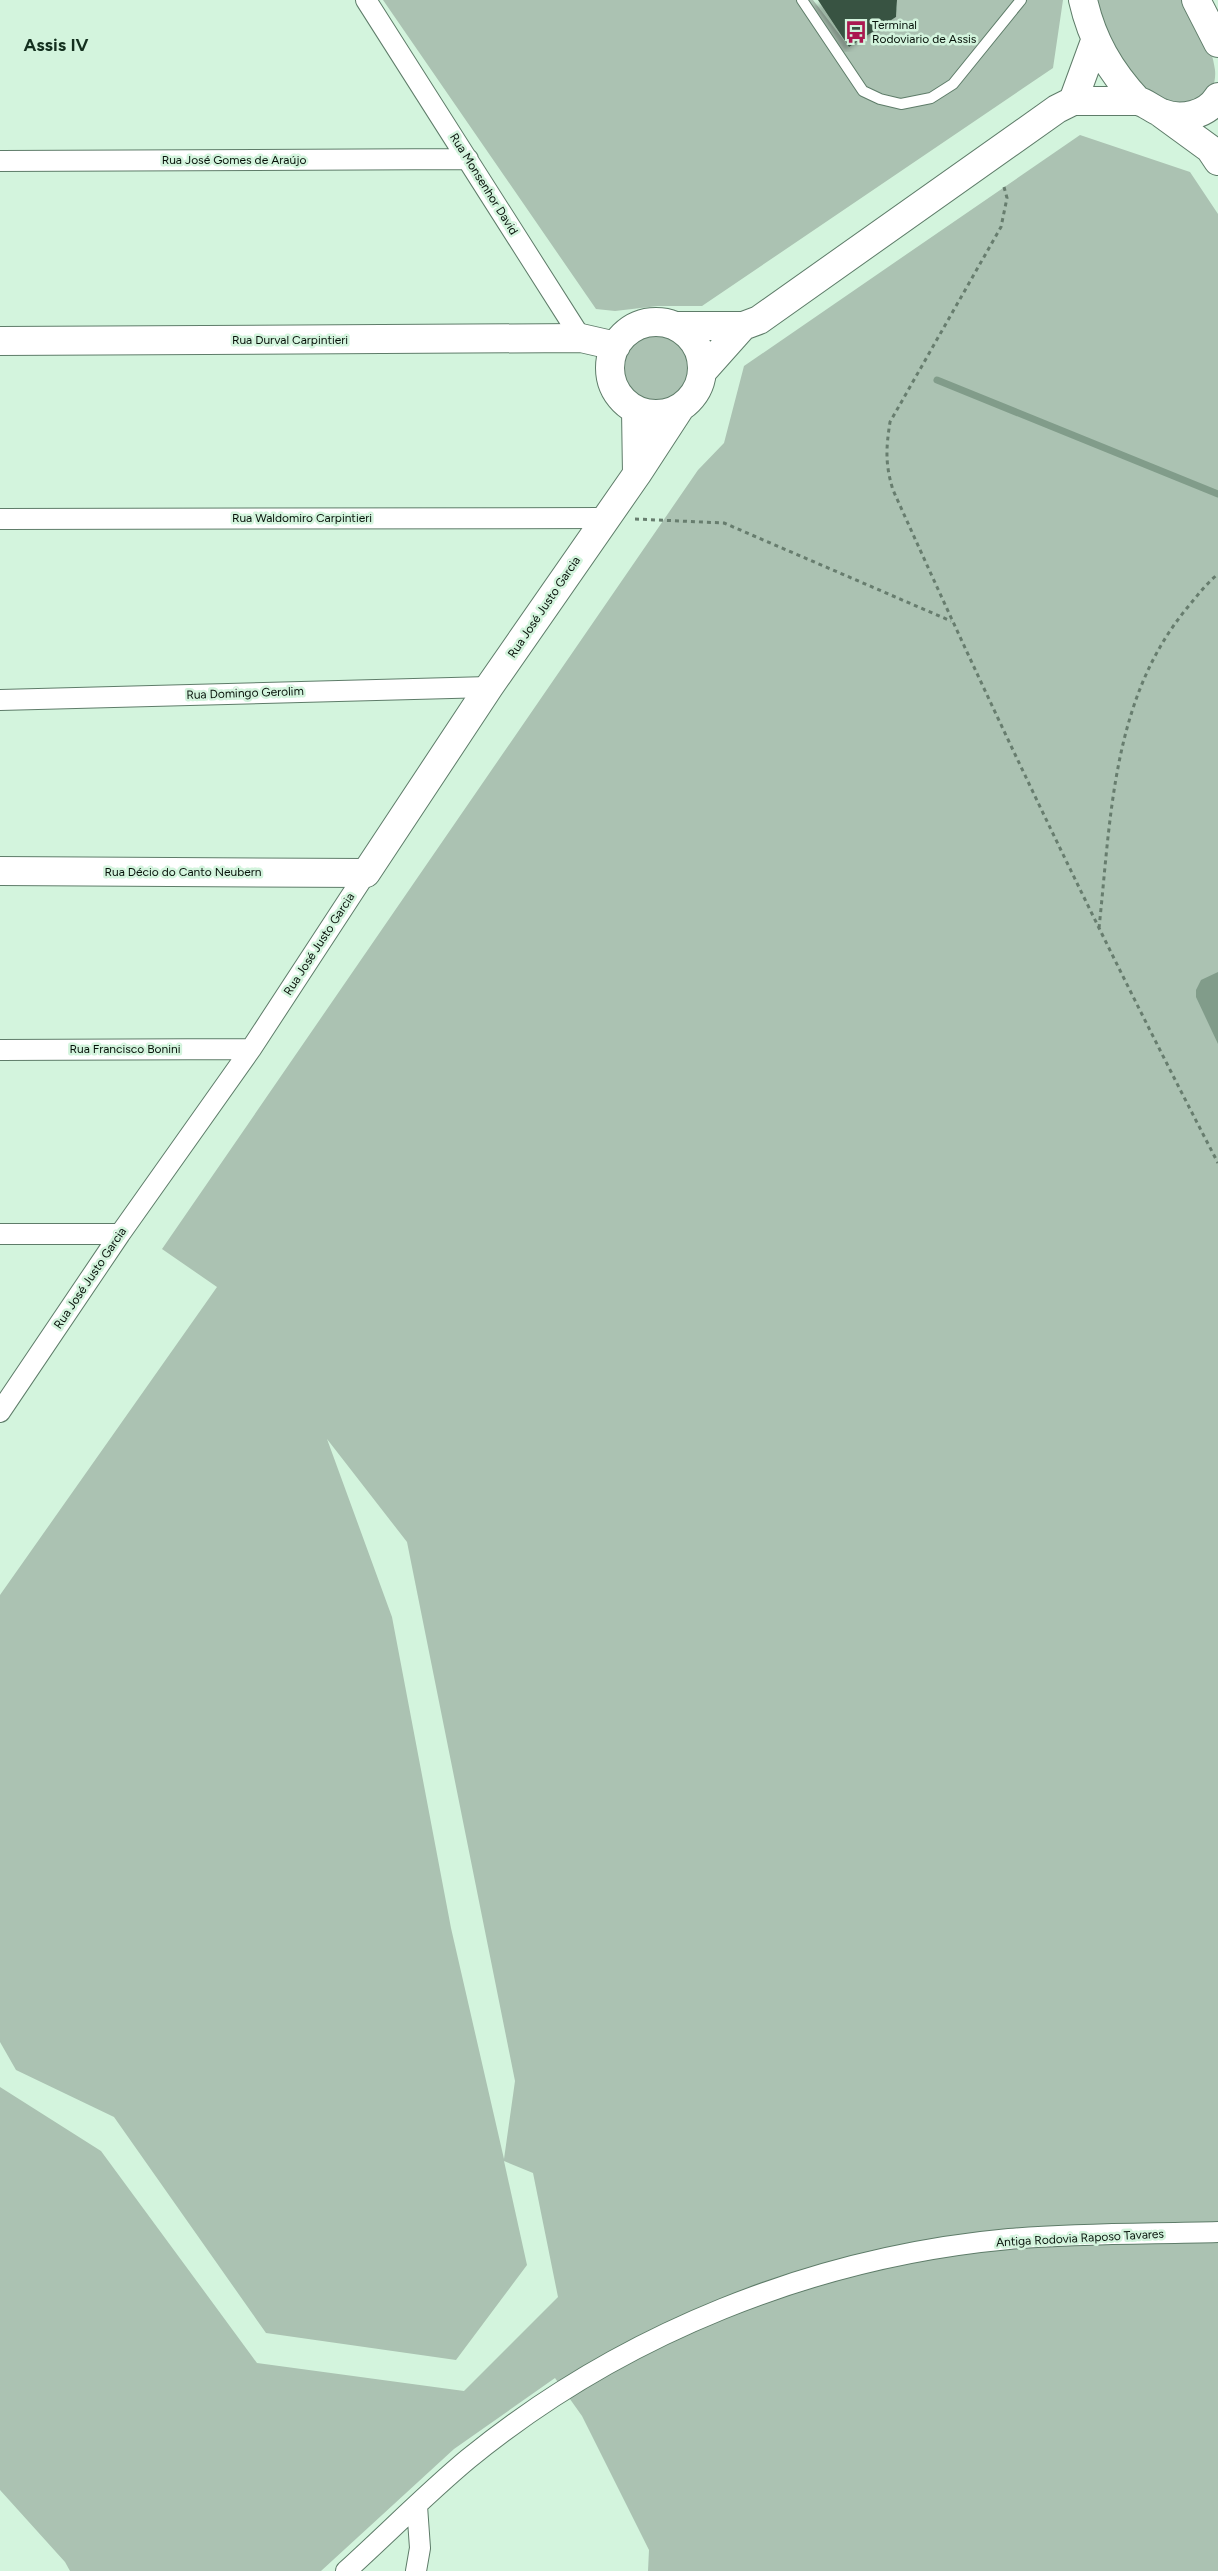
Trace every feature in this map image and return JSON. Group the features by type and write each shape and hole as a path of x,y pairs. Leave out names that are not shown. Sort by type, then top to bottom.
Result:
{"street":[{"name":"Rua Monsenhor David","path":"366,0 581,338"},
{"path":"1082,0 1095,41 1116,77 1138,101"},
{"path":"1196,0 1215,35"},
{"path":"1215,35 1216,0"},
{"path":"1073,101 1095,41"},
{"path":"1162,114 1184,116 1199,113 1209,108 1218,98"},
{"path":"676,326 696,344 701,358 702,372 699,386 691,399 680,408 658,414 636,410 624,401 615,389 611,375 611,360 616,346 626,334 637,326 650,323 676,326 743,326 758,320 1057,109 1073,101 1144,102 1210,149 1218,161"},
{"name":"Rua José Gomes de Araújo","path":"0,161 468,159"},
{"path":"702,372 743,326"},
{"path":"581,338 616,346"},
{"name":"Rua Durval Carpintieri","path":"0,341 581,338"},
{"name":"Rua José Justo Garcia","path":"0,1412 120,1234 251,1049 489,687 637,474 680,408"},
{"path":"636,410 637,474"},
{"name":"Rua Waldomiro Carpintieri","path":"0,519 605,518"},
{"name":"Rua Domingo Gerolim","path":"0,700 489,687"},
{"name":"Rua Décio do Canto Neubern","path":"0,871 366,873"},
{"name":"Rua Francisco Bonini","path":"0,1050 251,1049"},
{"path":"0,1234 120,1234"},
{"name":"Antiga Rodovia Raposo Tavares","path":"346,2571 468,2459 552,2398 633,2350 724,2307 813,2275 907,2254 1009,2239 1218,2232"},
{"path":"416,2571 420,2548 417,2506"}],"lane":[{"path":"802,0 863,91 880,99 901,104 931,98 953,84 1021,0"}],"path":[{"path":"1004,187 1007,198 1000,227 890,422 885,453 892,490 1098,929 1218,1163"},
{"path":"605,518 724,522 952,621"},
{"path":"1098,929 1118,760 1135,697 1166,633 1208,583 1218,574"}],"shaded area":[{"path":"383,0 813,0 849,47 896,17 897,0 1063,0 1053,68 702,306 658,306 615,311 596,309"},
{"path":"1093,0 1184,0 1211,51 1215,78 1211,90 1202,98 1174,105 1166,103 1156,96 1135,78 1119,58"},
{"path":"1080,135 1190,172 1218,214 1218,2571 648,2571 649,2550 582,2416 555,2378 454,2449 321,2571 70,2571 65,2562 0,2490 0,2087 101,2151 257,2363 464,2391 558,2297 533,2173 504,2161 527,2265 456,2360 266,2333 114,2117 16,2070 0,2042 0,1595 217,1287 162,1249 698,470 724,443 744,366","holes":["327,1439 407,1542 515,2081 504,2159 451,1928 392,1617"]},
{"path":"654,328 682,337 696,363 687,391 661,405 633,396 619,370 628,342"},
{"path":"1218,972 1218,1044 1196,997 1196,990 1201,980"}],"building":[{"name":"Terminal Rodoviario de Assis","path":"818,0 897,0 896,17 849,47"}],"waterway":[{"path":"937,380 1218,494"}],"place":[{"name":"Terminal Rodoviario de Assis","path":"856,32"}],"district":[{"name":"Assis IV","path":"56,45"}]}
